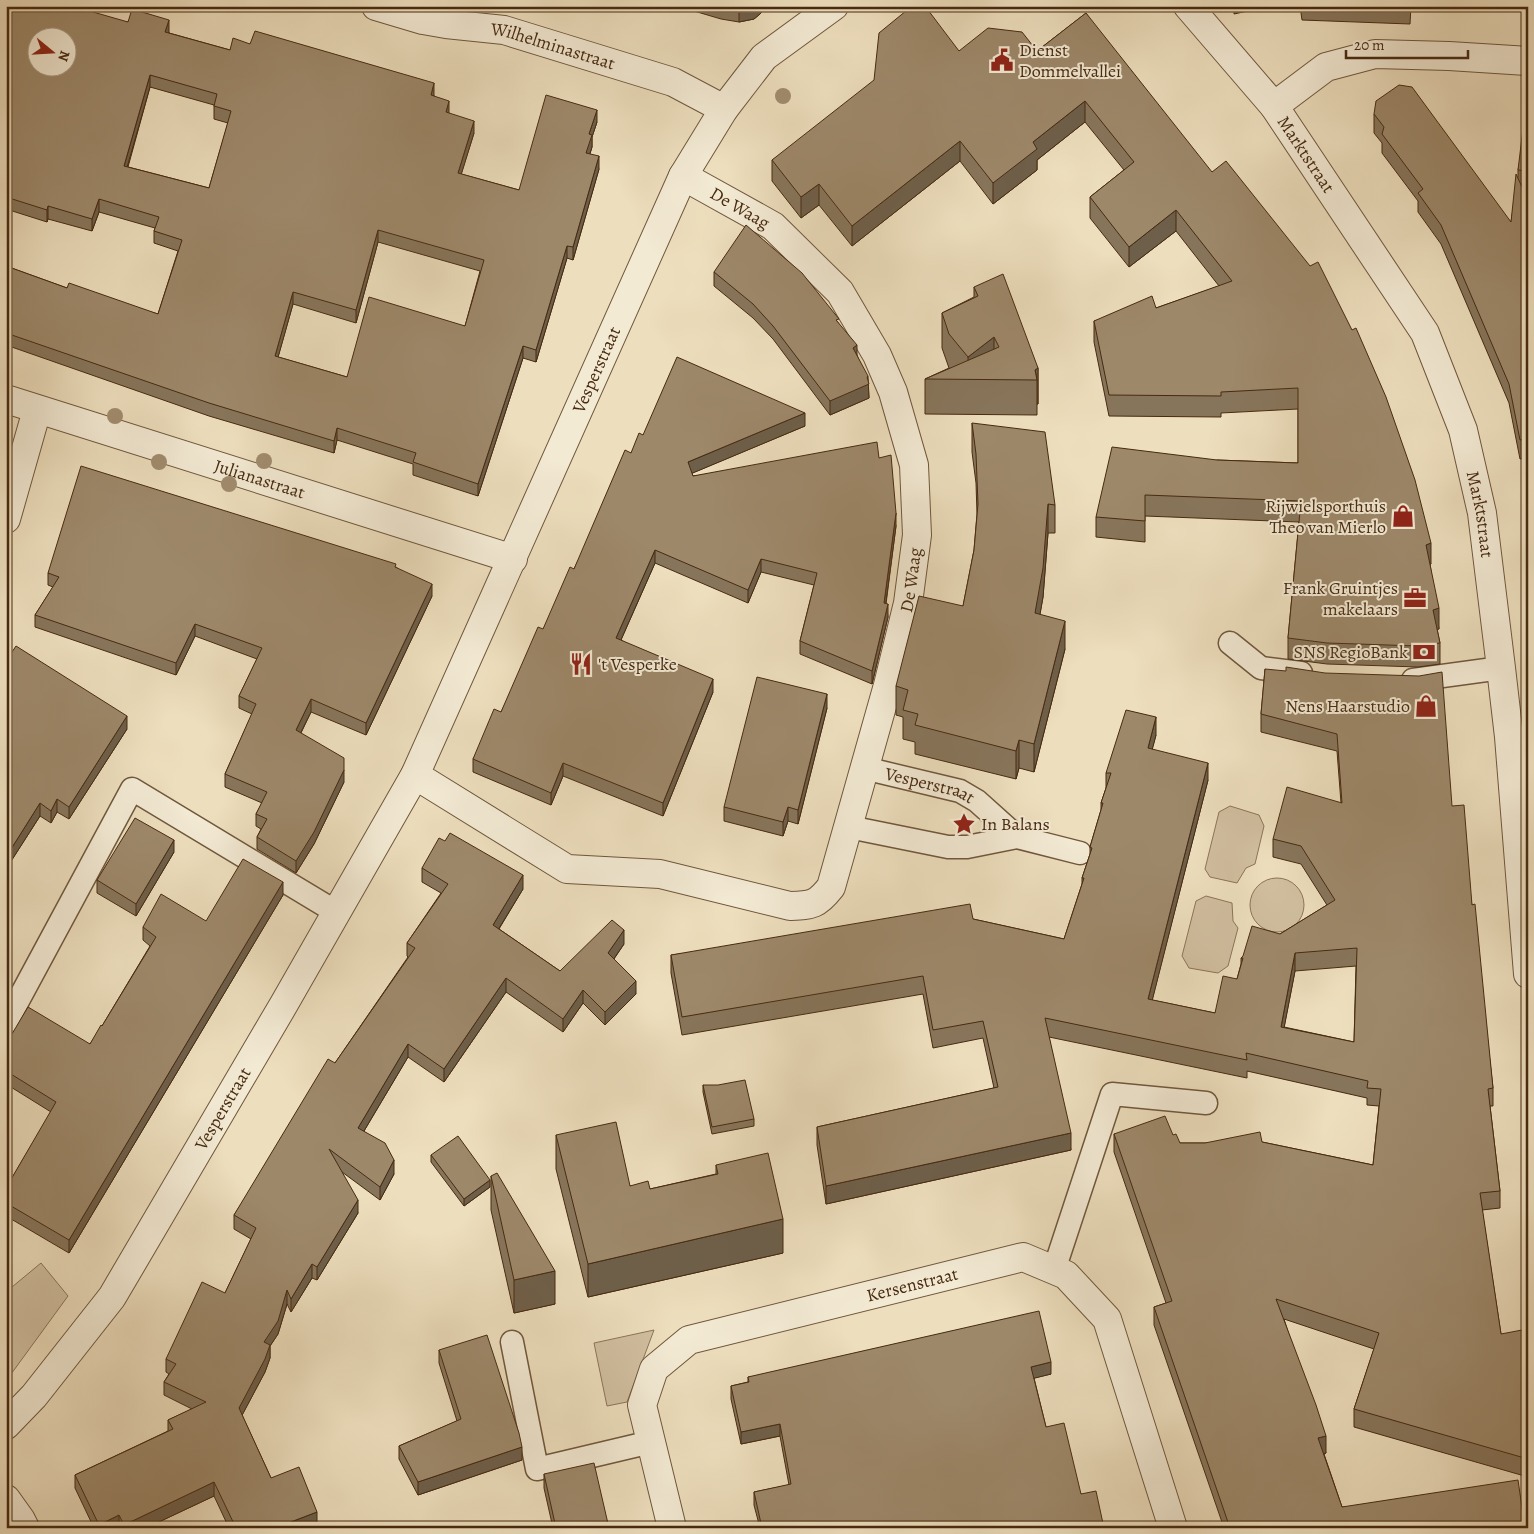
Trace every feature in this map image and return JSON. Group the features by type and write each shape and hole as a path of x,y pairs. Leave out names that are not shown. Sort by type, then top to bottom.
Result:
{"street":[{"name":"Wilhelminastraat","path":"376,6 423,20 504,30 673,82 724,109"},
{"name":"Vesperstraat","path":"6,1426 34,1396 112,1298 415,775 684,176 724,109 764,58 834,6"},
{"name":"Marktstraat","path":"1188,6 1274,106 1425,333 1462,430 1480,504 1501,668 1509,737 1528,974"},
{"path":"1274,106 1326,67 1375,54 1528,61"},
{"name":"De Waag","path":"415,775 567,870 660,874 790,906 808,906 822,899 831,887 888,685 908,603 917,535 914,465 893,392 878,355 840,292 773,226 684,176"},
{"name":"Julianastraat","path":"6,399 513,559"},
{"path":"6,519 37,410"},
{"name":"Kersenstraat","path":"672,1528 642,1405 654,1369 689,1340 1023,1257 1066,1275 1106,1319 1173,1528"},
{"path":"6,1499 22,1520 25,1528"}],"lane":[{"path":"1230,643 1261,668 1317,676"},
{"path":"1391,679 1419,680 1501,668"},
{"name":"Vesperstraat","path":"864,768 960,791 977,801 1017,837"},
{"path":"6,1023 132,789 336,912"},
{"path":"848,827 948,848 967,847 1017,837 1080,853"},
{"path":"1054,1270 1112,1094 1206,1103"},
{"path":"512,1342 537,1469 651,1442"}],"shaded area":[{"path":"1230,806 1259,815 1264,826 1255,864 1246,868 1237,883 1210,877 1205,869 1219,812"},
{"path":"1272,878 1282,878 1292,882 1300,890 1304,905 1300,920 1292,928 1282,932 1272,932 1262,928 1254,920 1250,910 1250,900 1254,890 1262,882"},
{"path":"1206,896 1232,903 1233,921 1238,928 1228,966 1218,973 1189,968 1182,956 1196,901"},
{"path":"41,1263 68,1296 6,1381 6,1292"},
{"path":"654,1330 627,1402 607,1406 594,1343"}],"building":[{"path":"6,6 72,6 128,22 132,9 169,20 165,32 230,50 233,38 250,44 255,31 434,83 431,95 449,101 446,112 474,121 458,173 519,190 546,95 597,110 589,134 592,135 586,153 599,156 573,247 567,246 536,350 523,346 478,484 413,462 416,453 337,428 334,441 209,403 6,333 6,266 67,288 69,283 158,314 182,240 154,231 159,217 99,199 92,219 48,206 47,210 6,197","holes":["150,75 217,94 214,106 231,111 209,188 124,166","378,230 484,260 465,326 369,297 347,377 275,356 293,292 356,310"]},
{"path":"728,6 748,6 739,8"},
{"path":"912,6 925,6 959,51 988,28 1022,32 1037,51 1086,13 1212,172 1226,161 1310,266 1318,262 1352,330 1356,328 1386,397 1415,480 1431,543 1426,545 1439,608 1433,610 1440,643 1418,646 1327,643 1288,638 1301,501 1145,495 1145,521 1096,517 1112,447 1217,460 1298,463 1298,388 1221,392 1221,396 1109,395 1094,321 1152,296 1156,308 1232,281 1176,210 1129,247 1090,197 1134,162 1085,101 1033,142 1037,149 993,183 960,141 852,226 819,184 801,197 772,160 874,80 879,33"},
{"path":"1399,85 1412,87 1511,222 1516,174 1528,200 1528,438 1520,440 1509,384 1441,225 1418,193 1423,189 1382,134 1384,127 1374,114 1376,101"},
{"path":"1524,120 1528,121 1528,171 1518,170"},
{"path":"746,225 802,273 839,319 836,320 857,345 853,348 868,376 869,384 830,401 773,326 753,304 714,272"},
{"path":"1003,274 1038,368 1035,370 1037,380 925,379 999,347 994,337 968,357 949,334 942,313 978,296 974,287"},
{"path":"677,357 805,413 688,462 693,476 877,442 879,458 891,455 896,513 884,603 888,604 872,671 800,641 817,573 761,559 748,590 655,550 616,638 713,679 663,803 563,763 551,793 473,759 494,709 501,712 538,627 543,629 570,567 574,569 625,450 631,453 639,433 643,435"},
{"path":"972,423 1045,432 1055,505 1048,504 1043,568 1035,613 1065,621 1034,744 1019,740 1016,751 915,725 918,714 903,710 908,690 896,686 919,596 963,606 974,550 978,504 976,454"},
{"path":"81,466 396,564 395,567 432,584 366,723 311,699 296,730 344,758 344,770 314,832 296,861 257,837 267,819 256,814 267,792 225,774 256,704 239,696 262,648 195,624 176,663 35,615 59,577 48,573"},
{"path":"16,646 127,716 69,807 57,799 51,811 40,803 6,857 6,661"},
{"path":"1286,667 1325,673 1419,676 1442,672 1452,806 1464,805 1472,905 1475,904 1493,1088 1488,1089 1500,1191 1480,1193 1501,1334 1522,1330 1528,1365 1528,1459 1354,1409 1379,1333 1276,1299 1326,1436 1318,1438 1342,1507 1518,1480 1525,1528 1230,1528 1154,1307 1172,1301 1114,1134 1165,1116 1173,1135 1176,1134 1180,1143 1205,1143 1260,1132 1262,1142 1373,1165 1381,1089 1367,1088 1368,1081 1246,1053 1247,1060 1045,1018 1071,1133 826,1186 817,1127 998,1087 983,1021 933,1030 923,976 682,1017 671,955 970,904 973,919 1064,939 1084,878 1082,878 1092,848 1090,847 1103,803 1101,803 1111,773 1106,773 1126,710 1156,717 1148,748 1208,763 1148,999 1215,1013 1223,976 1237,979 1243,958 1241,958 1252,926 1280,934 1335,900 1301,846 1273,839 1287,787 1342,803 1337,734 1261,714 1265,669 1286,671","holes":["1357,948 1354,1042 1281,1027 1295,953"]},
{"path":"757,677 827,694 798,810 788,807 783,822 724,807"},
{"path":"135,818 174,840 136,904 97,880"},
{"path":"450,833 523,875 493,925 560,971 612,920 624,930 608,953 636,981 605,1012 583,990 563,1019 506,978 444,1069 408,1044 358,1128 385,1143 394,1160 380,1187 329,1149 358,1200 317,1267 312,1264 291,1299 287,1290 278,1321 264,1342 270,1345 265,1359 239,1408 271,1478 299,1467 317,1512 275,1528 236,1528 214,1482 124,1525 119,1515 99,1525 75,1475 173,1429 168,1420 206,1402 164,1382 176,1364 166,1359 202,1282 225,1293 256,1228 234,1215 328,1059 335,1063 415,948 407,943 448,884 422,868 439,838 445,841"},
{"path":"243,859 283,882 69,1240 6,1203 6,1188 56,1102 6,1071 6,1044 28,1007 90,1044 156,937 143,927 161,894 206,921"},
{"path":"745,1080 754,1119 712,1127 703,1085 718,1085"},
{"path":"616,1122 630,1186 648,1181 650,1189 718,1174 716,1165 768,1153 783,1219 588,1264 556,1135"},
{"path":"458,1136 490,1180 464,1199 431,1155"},
{"path":"497,1173 555,1271 514,1280 491,1176"},
{"path":"1039,1311 1051,1362 1031,1367 1046,1427 1064,1423 1081,1494 1096,1491 1104,1528 762,1528 754,1492 791,1484 780,1424 741,1432 731,1386 749,1382 748,1377"},
{"path":"487,1335 522,1447 418,1482 399,1446 461,1419 439,1350"},
{"path":"594,1463 609,1528 556,1528 544,1474"},
{"path":"457,1523 459,1528 444,1528"}],"place":[{"name":"Dienst Dommelvallei","path":"1002,60"},
{"name":"Rijwielsporthuis Theo van Mierlo","path":"1403,516"},
{"name":"Frank Gruintjes makelaars","path":"1415,598"},
{"name":"SNS RegioBank","path":"1424,652"},
{"name":"'t Vesperke","path":"581,664"},
{"name":"Nens Haarstudio","path":"1426,706"},
{"name":"In Balans","path":"964,824"}]}
